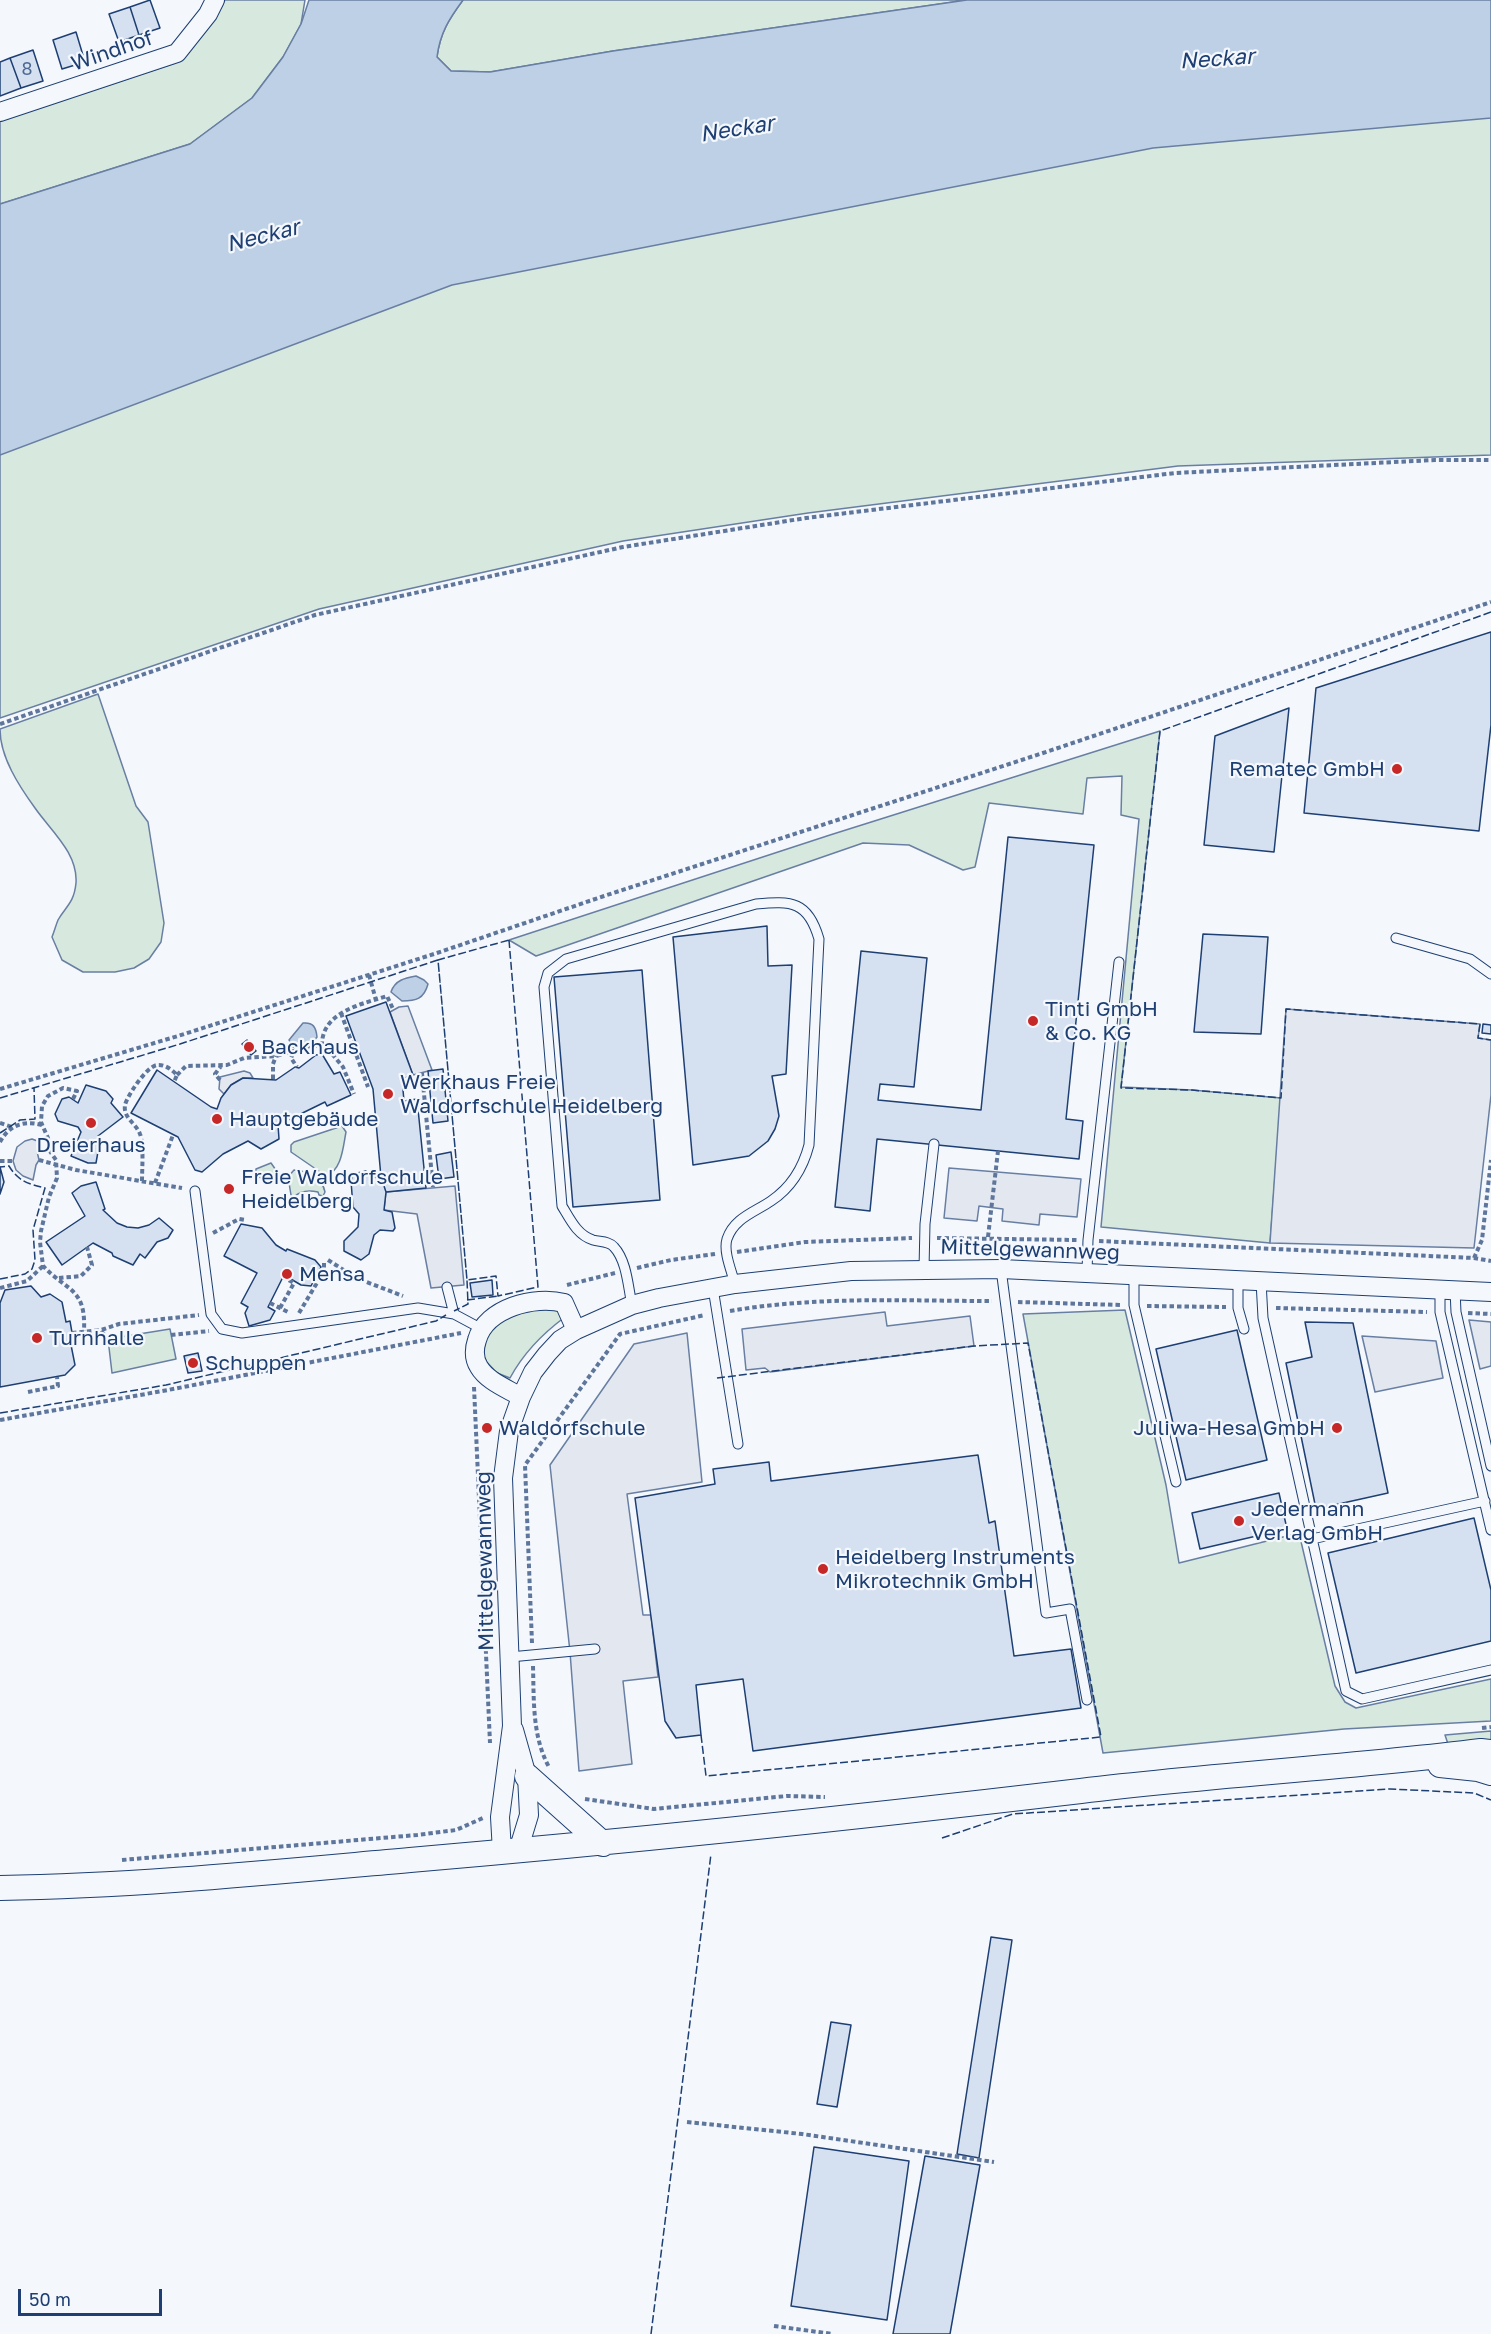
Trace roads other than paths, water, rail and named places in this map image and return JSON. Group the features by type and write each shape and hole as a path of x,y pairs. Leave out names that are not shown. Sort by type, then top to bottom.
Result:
{"main road":[{"path":"0,1888 244,1875 603,1844 842,1819 1125,1785 1405,1760 1481,1750 1491,1752"},
{"path":"1405,1760 1478,1769 1491,1773"},
{"path":"527,1776 603,1844"}],"street":[{"name":"Windhof","path":"0,112 177,53 208,14 215,0"},
{"name":"Mittelgewannweg","path":"510,1852 501,1806 512,1726 503,1478 509,1431 521,1397 534,1372 547,1354 560,1340 576,1330 632,1305 735,1284 851,1271 1001,1269 1491,1292"},
{"path":"521,1397 484,1374 477,1365 474,1351 476,1328 504,1310 555,1301 564,1304 576,1330"},
{"name":"Mittelgewannweg","path":"510,1852 529,1815 527,1776 512,1726"}],"lane":[{"path":"632,1305 621,1258 616,1250 612,1245 591,1239 575,1229 562,1206 544,987 548,973 566,959 756,904 778,902 794,904 808,912 819,939 809,1145 804,1165 782,1193 736,1223 727,1240 727,1253 735,1284"},
{"path":"1396,938 1470,959 1491,974"},
{"path":"1087,1273 1088,1240 1119,962"},
{"path":"924,1269 925,1224 934,1144"},
{"path":"195,1191 212,1314 222,1329 242,1333 418,1308 454,1314 476,1328"},
{"path":"1001,1269 1046,1612 1070,1609 1087,1700"},
{"path":"1134,1275 1134,1305 1176,1482"},
{"path":"1238,1280 1238,1308 1244,1329"},
{"path":"1261,1281 1261,1308 1346,1691 1362,1699 1491,1670"},
{"path":"447,1287 454,1314"},
{"path":"713,1288 738,1444"},
{"path":"1448,1290 1440,1312 1491,1530"},
{"path":"1448,1290 1456,1312 1491,1466"},
{"path":"1312,1539 1485,1502"},
{"path":"510,1657 596,1649"}],"water":[{"name":"Neckar","path":"309,0 463,0 446,27 437,57 451,71 490,72 613,51 967,0 1491,0 1491,118 1153,148 452,285 0,455 0,204 190,144 252,98 283,57 301,24"},
{"path":"416,976 428,984 419,998 402,1001 391,992 398,982"},
{"path":"303,1023 313,1026 317,1037 306,1045 293,1047 289,1040"}],"place":[{"name":"Rematec GmbH","path":"1397,769"},
{"name":"Tinti GmbH & Co. KG","path":"1033,1021"},
{"name":"Backhaus","path":"249,1047"},
{"name":"Werkhaus Freie Waldorfschule Heidelberg","path":"388,1094"},
{"name":"Hauptgebäude","path":"217,1119"},
{"name":"Dreierhaus","path":"91,1123"},
{"name":"Freie Waldorfschule Heidelberg","path":"229,1189"},
{"name":"Mensa","path":"287,1274"},
{"name":"Turnhalle","path":"37,1338"},
{"name":"Schuppen","path":"193,1363"},
{"name":"Waldorfschule","path":"487,1428"},
{"name":"Juliwa-Hesa GmbH","path":"1337,1428"},
{"name":"Jedermann Verlag GmbH","path":"1239,1521"},
{"name":"Heidelberg Instruments Mikrotechnik GmbH","path":"823,1569"}]}
